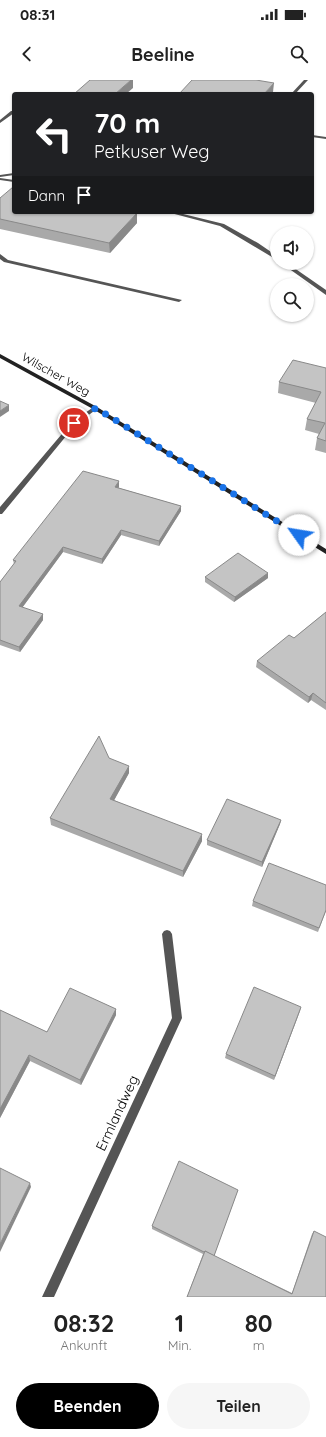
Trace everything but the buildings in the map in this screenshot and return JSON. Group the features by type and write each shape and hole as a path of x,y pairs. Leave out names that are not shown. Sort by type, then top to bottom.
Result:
{"street":[{"path":"295,92 306,80"},
{"path":"0,122 12,113"},
{"path":"314,136 326,138"},
{"path":"0,177 12,174"},
{"path":"0,177 12,180"},
{"path":"177,214 222,225 270,253"},
{"path":"0,256 6,261 179,300"},
{"path":"294,270 326,293"},
{"name":"Wilscher Weg","path":"0,356 96,408 326,552"},
{"path":"0,512 74,423 96,408"},
{"name":"Ermlandweg","path":"48,1297 177,1018 166,934"}],"route":[{"path":"74,423 96,408 299,535"}]}
